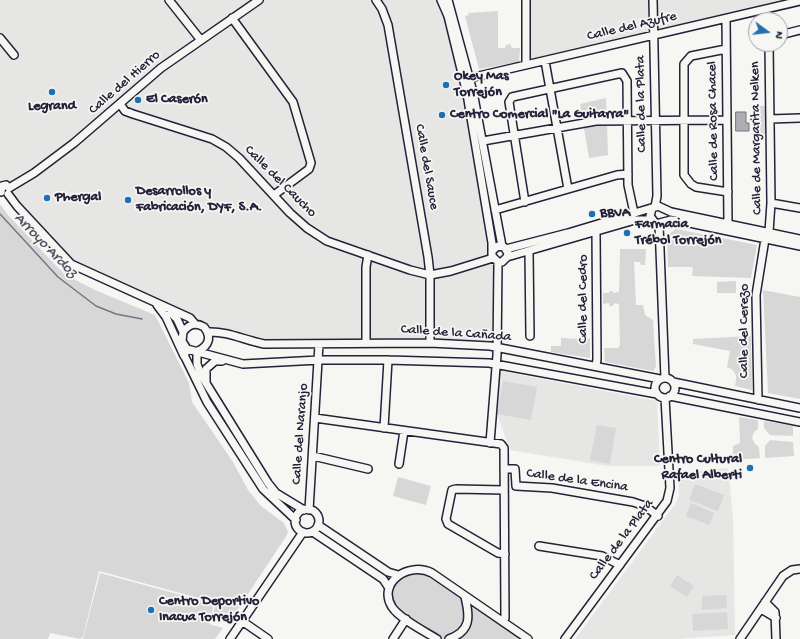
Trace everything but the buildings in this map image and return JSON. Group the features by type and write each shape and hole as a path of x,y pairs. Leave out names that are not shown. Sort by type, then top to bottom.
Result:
{"street":[{"path":"169,0 200,39"},
{"name":"Calle del Hierro","path":"3,189 34,173 74,143 161,68 200,39 259,0"},
{"name":"Calle del Sauce","path":"376,0 382,9 388,25 430,275 430,343"},
{"path":"442,0 448,16 467,94 493,250 496,260 497,347 490,443"},
{"path":"448,0 470,78 495,210 507,257"},
{"path":"526,0 526,65"},
{"name":"Calle de la Plata","path":"653,0 657,196 653,208"},
{"name":"Calle del Azufre","path":"470,78 800,1"},
{"path":"232,18 293,102 311,163 309,169 274,196"},
{"name":"Calle de Rosa Chacel","path":"726,19 728,223"},
{"path":"788,33 800,30"},
{"path":"0,38 14,55"},
{"path":"726,49 691,56 684,64 683,121 684,175 696,187 728,192"},
{"name":"Calle de Margarita Nelken","path":"769,52 770,232"},
{"path":"545,61 568,189"},
{"path":"525,202 509,102 512,97 622,73 626,80 628,185 634,213"},
{"name":"Calle del Caucho","path":"120,104 125,111 212,140 226,147 239,158 274,196 307,228 327,240 410,270 430,275 496,260 502,262 507,257 529,252 635,220 651,220"},
{"path":"770,119 800,118"},
{"path":"483,141 596,121 656,122 726,120"},
{"path":"495,210 617,175 628,174"},
{"name":"Calle de la Cañada","path":"3,189 22,212 71,264 167,309 249,341 264,344 430,343 497,347 662,378"},
{"path":"771,203 800,208"},
{"path":"493,250 550,238 661,206 666,210 800,239"},
{"path":"653,208 650,216 651,220 662,223 680,221 800,246"},
{"path":"666,210 668,214 662,223 662,378 655,386 657,394 800,422"},
{"name":"Calle del Cedro","path":"596,232 596,366"},
{"name":"Calle del Cerezo","path":"758,400 756,295 765,239"},
{"path":"529,252 530,336"},
{"path":"366,343 366,267 368,255"},
{"name":"Calle de la Cañada","path":"156,304 166,317 207,402 263,489 296,520"},
{"name":"Calle de la Cañada","path":"167,309 177,319 183,332"},
{"name":"Calle de la Cañada","path":"190,318 195,324"},
{"path":"184,345 187,349 197,351 204,349 208,344 208,332 204,327 195,324 186,328 183,332 182,341 184,345 185,357"},
{"name":"Calle de la Cañada","path":"208,332 223,332"},
{"path":"319,344 319,360"},
{"path":"197,351 197,364 206,382 268,484 276,493 306,510 316,513 318,525 313,532"},
{"name":"Calle de la Cañada","path":"197,351 243,364 319,360 388,360 496,364 657,394"},
{"path":"206,382 206,369 215,361 225,360"},
{"name":"Calle del Naranjo","path":"306,510 313,456 319,360"},
{"path":"384,428 388,360"},
{"path":"662,378 673,382 800,408"},
{"path":"668,397 675,388 673,382"},
{"name":"Calle de la Plata","path":"565,639 658,516 669,495 668,397"},
{"path":"315,418 501,444 504,448 505,618 503,622"},
{"path":"399,464 404,431"},
{"path":"313,456 368,469"},
{"name":"Calle de la Encina","path":"504,470 515,469 516,486 552,488 633,502 645,506 658,516"},
{"path":"504,490 452,490 446,519 448,524 498,553 504,554"},
{"path":"306,510 297,515 296,520 298,529 302,532 313,532 383,579 389,588"},
{"path":"318,525 388,572 398,575"},
{"path":"230,639 302,532"},
{"path":"539,546 602,556 620,565"},
{"path":"740,639 783,576 792,570 800,568"},
{"path":"438,639 406,619 390,604 388,595 389,588 398,575 412,569 424,569 528,639"},
{"path":"449,639 457,636 465,629 468,619 465,597"},
{"path":"765,602 774,609 776,618 776,639"},
{"path":"761,609 776,618"},
{"path":"393,639 406,619"},
{"path":"242,621 268,639"}],"shaded area":[{"path":"0,0 441,0 464,80 495,261 497,347 264,344 206,329 79,269 0,183"},
{"path":"526,0 800,0 748,12 526,65"},
{"path":"498,11 498,48 505,48 506,45 510,44 512,48 520,48 519,62 479,69 465,16 469,15 468,13"},
{"path":"606,98 608,155 589,158 580,104"},
{"path":"758,106 766,106 766,134 755,134 754,119 758,118"},
{"path":"736,112 746,112 746,123 749,123 749,131 736,131"},
{"path":"0,204 8,215 64,274 95,290 155,315 189,383 192,402 233,462 248,490 261,506 284,523 288,532 287,535 238,609 230,617 213,612 217,603 99,571 83,637 80,639 50,633 48,639 0,639"},
{"path":"676,229 757,245 751,278 692,276 693,268 691,267 668,267 667,235"},
{"path":"620,249 646,249 645,265 641,265 640,262 634,262 636,305 643,305 645,315 653,320 656,367 653,371 605,362 604,348 618,348 620,345 619,304 614,303 613,306 609,306 609,303 603,304 603,293 609,293 609,291 613,291 613,293 619,292"},
{"path":"736,281 736,293 717,293 717,282"},
{"path":"763,290 800,297 800,399 768,393"},
{"path":"751,336 752,390 735,386 736,374 733,370 727,367 730,351 693,344 693,339"},
{"path":"580,337 584,337 585,339 590,338 590,358 551,352 551,346 561,346 561,338 580,339"},
{"path":"500,371 657,401 660,466 607,466 510,450 497,414"},
{"path":"503,381 537,387 531,420 497,414"},
{"path":"739,417 758,420 758,429 754,432 752,438 755,444 759,447 760,458 733,460 733,446 740,443"},
{"path":"764,421 793,426 793,436 770,435 764,428"},
{"path":"597,425 616,428 610,464 590,460"},
{"path":"770,440 793,442 794,456 765,458 765,446"},
{"path":"728,468 733,516 735,635 675,639 575,639 676,503 679,495 678,476 694,471"},
{"path":"398,477 431,486 426,505 393,496"},
{"path":"695,484 724,495 718,511 689,500"},
{"path":"691,503 714,513 709,525 686,516"},
{"path":"416,571 430,576 521,639 440,639 395,607 391,596 392,589 400,576"},
{"name":"Centro Deportivo Inacua Torrejón","path":"100,573 214,604 209,624 223,628 215,639 83,639"},
{"path":"677,575 694,586 687,597 670,586"},
{"path":"726,595 727,608 702,610 702,596"},
{"path":"727,612 728,629 693,631 692,614"}],"waterway":[{"name":"Arroyo Ardoz","path":"0,214 58,277 96,306 116,314 142,319"}],"place":[{"name":"Okey Mas Torrejón","path":"446,85"},
{"name":"Legrand","path":"52,92"},
{"name":"El Caserón","path":"138,100"},
{"name":"Centro Comercial \"La Guitarra\"","path":"442,115"},
{"name":"Phergal","path":"47,198"},
{"name":"Desarrollos y Fabricación, DYF, S.A.","path":"128,200"},
{"name":"BBVA","path":"592,214"},
{"name":"Farmacia Trébol Torrejón","path":"627,233"},
{"name":"Centro Cultural Rafael Alberti","path":"750,468"},
{"name":"Centro Deportivo Inacua Torrejón","path":"151,610"}]}
